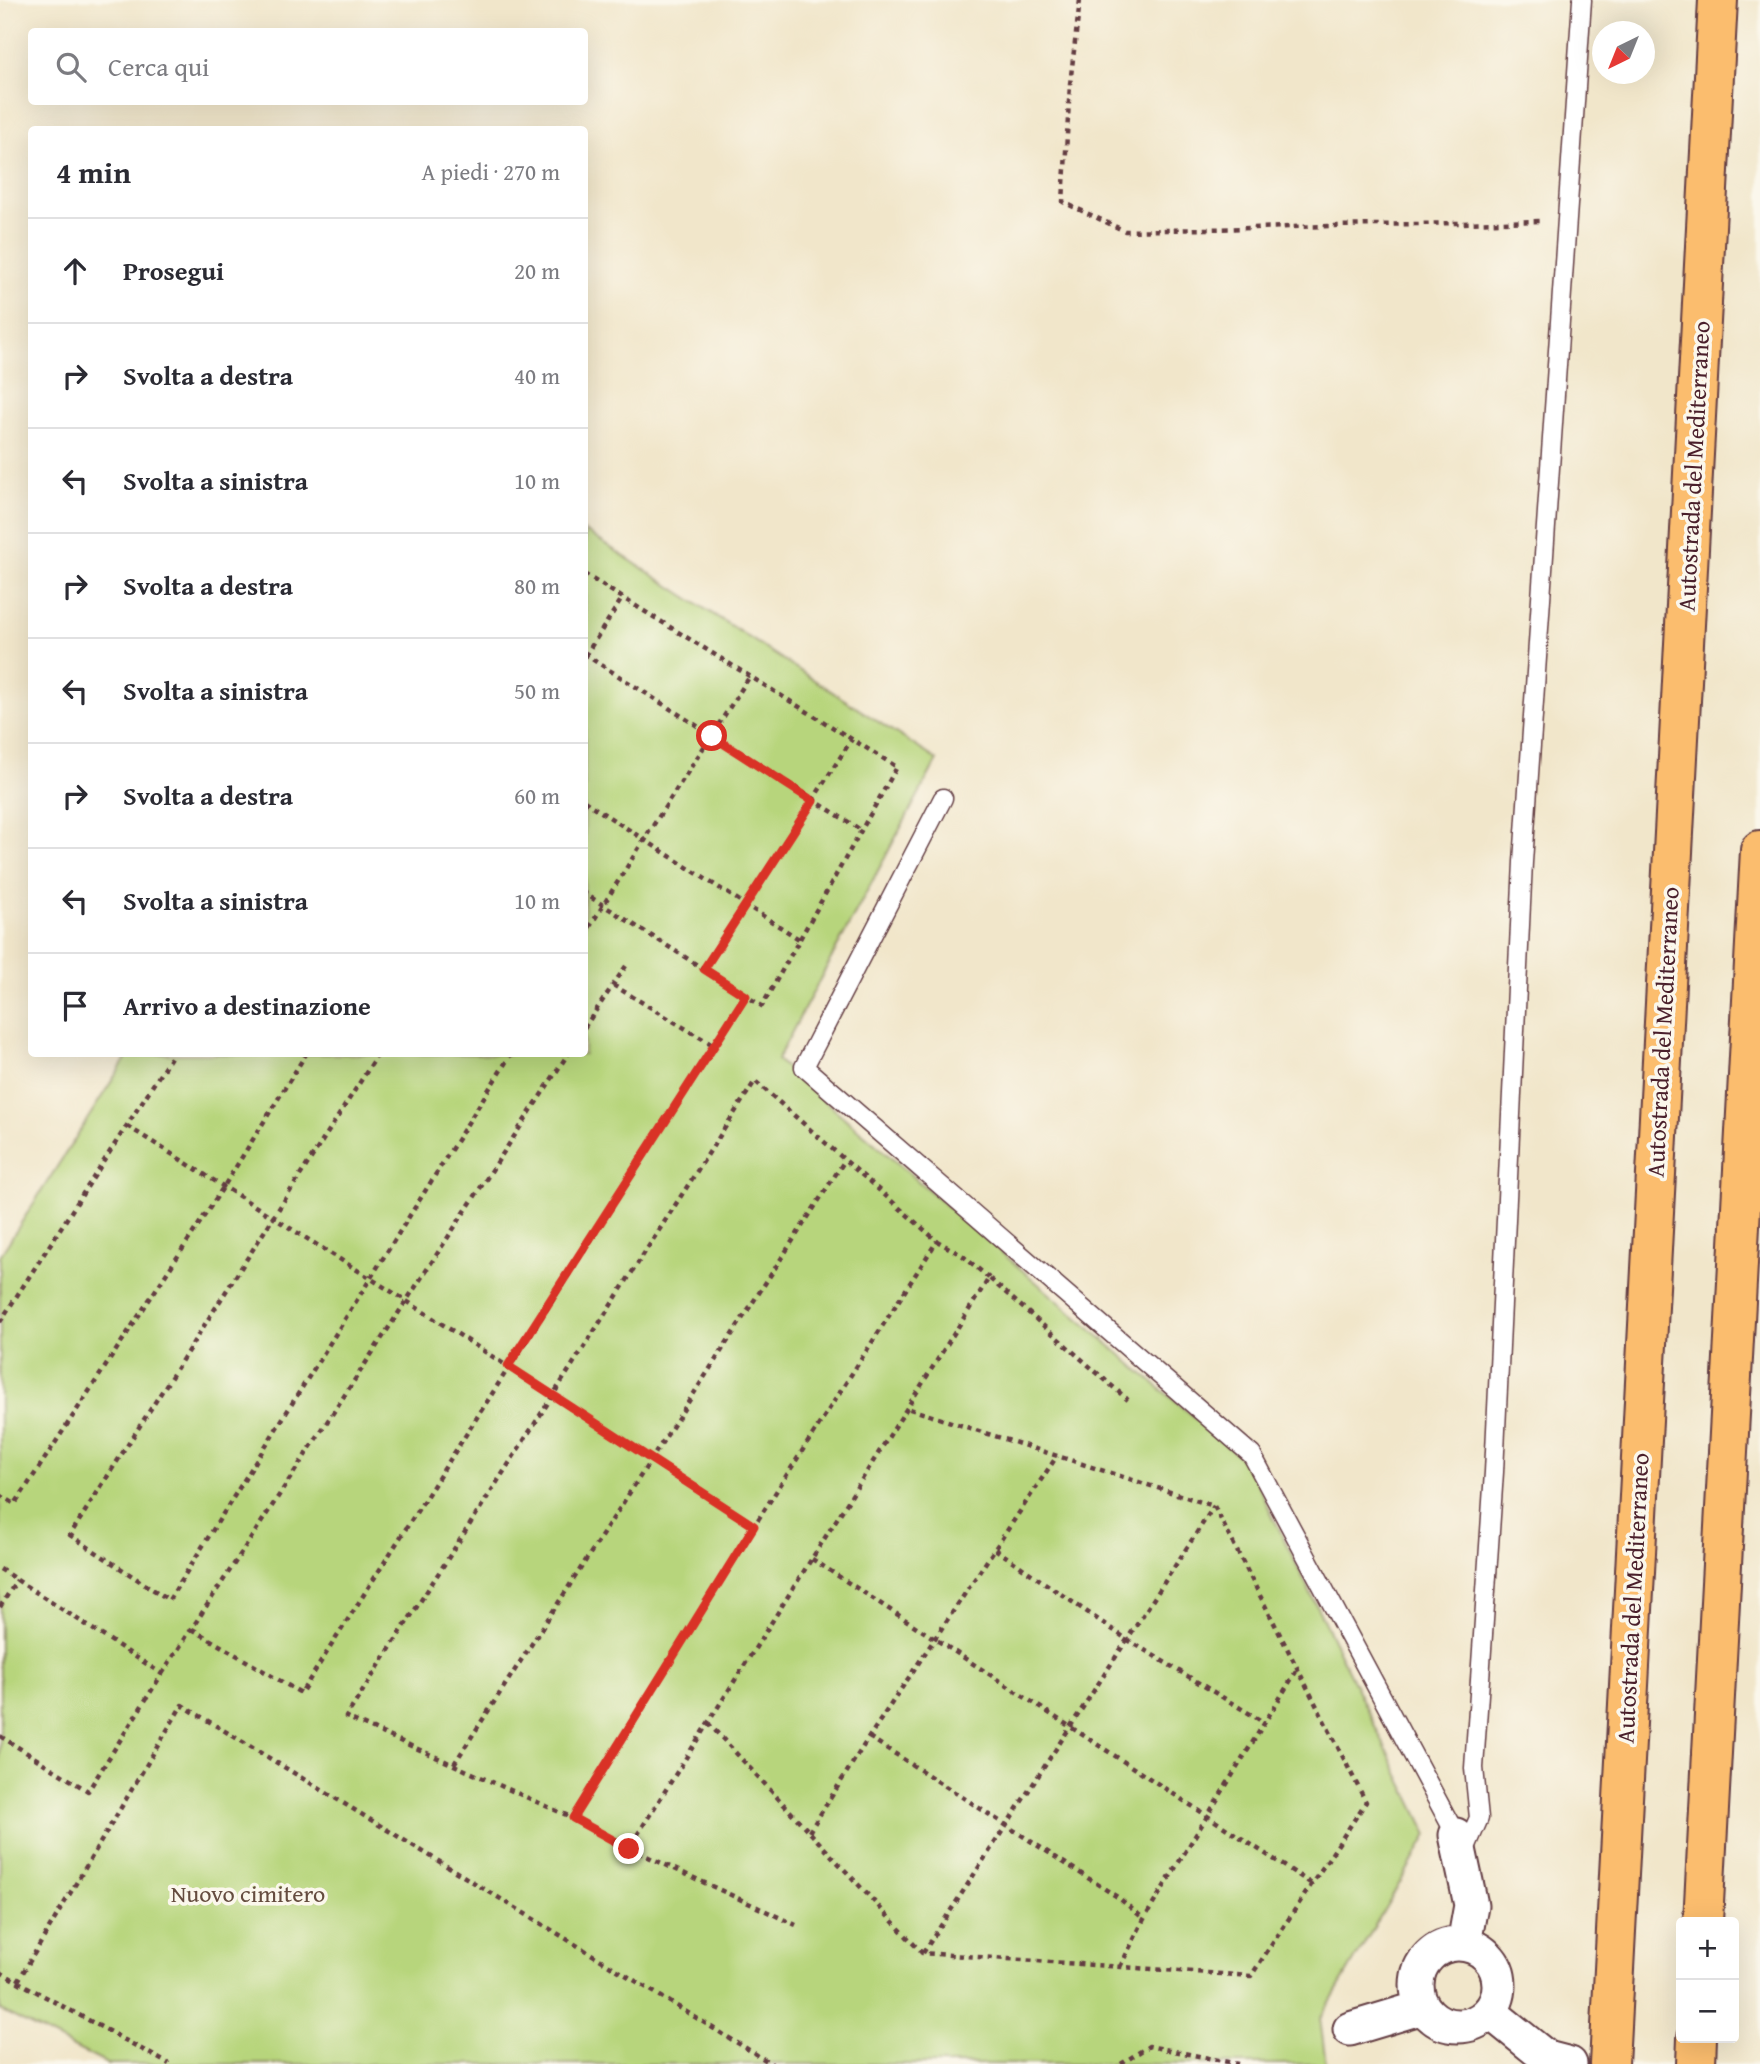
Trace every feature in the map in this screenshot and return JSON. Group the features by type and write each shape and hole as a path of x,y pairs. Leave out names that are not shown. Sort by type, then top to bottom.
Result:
{"highway":[{"name":"Autostrada del Mediterraneo","path":"1609,2064 1718,0"},
{"path":"1704,1909 1760,850"},
{"path":"1696,2064 1697,2043"}],"street":[{"path":"1459,1847 1471,1905 1464,1944"},
{"path":"1464,1944 1486,1955 1498,1976 1499,1989 1490,2011 1480,2020 1455,2027 1432,2017 1423,2007 1417,1996 1416,1982 1427,1957 1438,1949 1464,1944"},
{"path":"1350,2029 1423,2007"},
{"path":"1490,2011 1553,2062"}],"lane":[{"path":"943,798 804,1067 1252,1455 1459,1847 1479,1818 1474,1768 1494,1472 1523,862 1582,0"}],"path":[{"path":"1080,0 1070,84 1063,202 1125,231 1567,220"},
{"path":"588,576 897,767 762,1006 588,895"},
{"path":"588,650 623,597"},
{"path":"588,657 861,830"},
{"path":"588,930 750,676"},
{"path":"704,969 852,740"},
{"path":"588,802 799,939"},
{"path":"588,1022 626,966"},
{"path":"613,985 713,1045"},
{"path":"192,1629 301,1693 746,996"},
{"path":"0,1322 171,1057"},
{"path":"0,1495 15,1504 224,1186 304,1057"},
{"path":"376,1057 70,1535 169,1600 509,1057"},
{"path":"0,1736 88,1791 405,1300 566,1057"},
{"path":"796,1925 629,1849 573,1818 346,1717 755,1081 937,1241 963,1256 1128,1400"},
{"path":"127,1126 371,1278 754,1526"},
{"path":"454,1764 845,1160"},
{"path":"573,1818 754,1526 937,1241"},
{"path":"629,1849 989,1278"},
{"path":"708,1723 922,1953 1251,1976 1366,1802 1214,1506 907,1408"},
{"path":"809,1832 869,1737 1057,1456"},
{"path":"922,1953 1214,1506"},
{"path":"995,1549 1128,1640 1265,1723"},
{"path":"811,1559 1312,1884"},
{"path":"0,1569 162,1674"},
{"path":"0,1606 18,1580"},
{"path":"1119,1967 1144,1919 1206,1816 1298,1670"},
{"path":"18,1981 182,1705 772,2064"},
{"path":"869,1737 1119,1898 1144,1919"},
{"path":"0,1972 169,2064"},
{"path":"1121,2064 1150,2046 1238,2064"}],"green space":[{"name":"Nuovo cimitero","path":"588,533 937,760 777,1060 1247,1463 1428,1835 1320,2019 1326,2064 107,2064 0,2010 0,1256 127,1057 588,1057"}],"route":[{"path":"629,1849 573,1818 754,1526 508,1366 746,996 704,969 813,801 712,736"}]}
